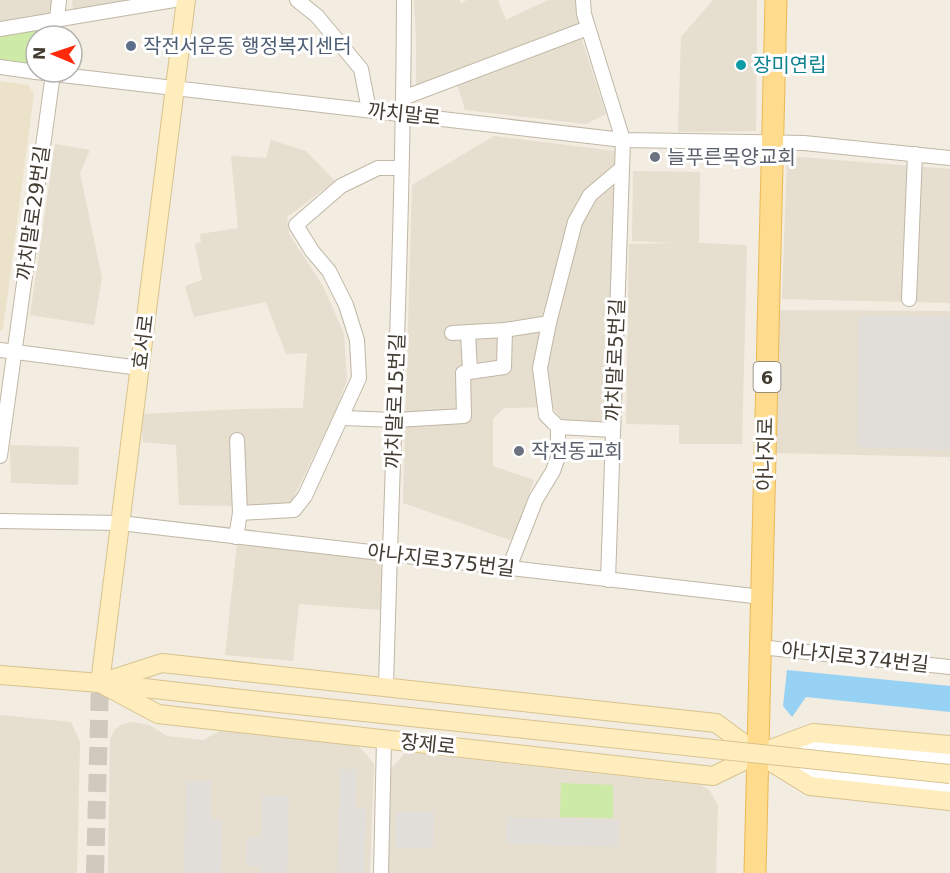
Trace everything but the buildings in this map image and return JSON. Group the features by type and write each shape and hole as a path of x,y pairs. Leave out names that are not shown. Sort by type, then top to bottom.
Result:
{"main road":[{"name":"효서로","path":"100,683 186,0"},
{"name":"아나지로","path":"755,873 776,0"},
{"name":"장제로","path":"100,683 162,663 716,723 758,754 810,786 950,801"},
{"name":"장제로","path":"0,675 100,683 950,774"},
{"name":"장제로","path":"100,683 158,714 713,776 758,754 813,733 950,745"}],"street":[{"path":"57,19 59,0"},
{"path":"0,29 174,0"},
{"path":"297,0 317,16 361,69 369,111"},
{"name":"까치말로15번길","path":"386,687 396,420 404,0"},
{"name":"까치말로5번길","path":"583,0 588,28 623,140 608,580"},
{"path":"403,98 588,28"},
{"name":"까치말로","path":"0,67 24,70"},
{"name":"까치말로","path":"84,78 623,140 804,143 950,158"},
{"name":"까치말로29번길","path":"0,456 7,351 51,84"},
{"path":"909,299 915,154"},
{"path":"240,513 294,510 305,496 359,378 357,340 346,305 329,271 296,225 341,186 378,168 401,168"},
{"path":"613,430 558,427 546,415 540,368 575,222 590,195 622,168"},
{"path":"452,333 505,330 549,323"},
{"path":"342,418 396,420 464,416 463,373 504,367 505,330"},
{"path":"468,333 470,371"},
{"path":"7,351 140,368"},
{"path":"509,568 536,499 553,471 558,457 558,427"},
{"path":"236,537 240,513 237,440"},
{"name":"아나지로375번길","path":"0,521 120,523 762,597"},
{"name":"아나지로374번길","path":"760,647 950,668"},
{"path":"381,873 384,740"},
{"path":"758,754 811,747 950,760"},
{"path":"758,754 808,770 950,787"}],"shaded area":[{"path":"0,0 53,0 49,14 0,21"},
{"path":"72,0 129,0 129,1 73,9"},
{"path":"414,0 459,0 461,3 467,0 498,0 506,20 548,0 575,0 583,26 416,85"},
{"path":"713,0 757,0 756,131 678,132 681,37"},
{"path":"581,37 606,114 586,124 465,110 457,84"},
{"path":"0,81 28,85 34,94 3,329 0,331"},
{"path":"494,136 616,151 606,424 563,421 552,407 504,408 493,419 493,466 534,480 513,541 403,503 412,185"},
{"path":"271,140 306,151 335,181 287,217 289,234 323,286 344,334 347,380 335,412 289,507 179,505 176,445 143,442 141,414 303,408 307,353 286,354 266,302 194,317 185,286 202,280 195,244 201,242 200,234 238,228 231,156 266,158"},
{"path":"55,144 90,150 80,173 102,278 94,325 30,315"},
{"path":"787,156 950,169 950,303 782,299"},
{"path":"633,171 700,172 699,243 747,245 742,444 679,444 679,425 626,424 629,244 676,243 632,241"},
{"path":"779,310 950,311 950,457 774,453"},
{"path":"858,316 950,317 950,450 857,447"},
{"path":"10,445 79,447 78,485 11,483"},
{"path":"237,544 384,559 380,610 299,604 293,661 225,655"},
{"path":"0,715 71,722 80,742 77,873 0,873"},
{"path":"131,722 149,725 167,736 203,740 222,730 358,745 374,764 370,873 108,873 110,739 114,730"},
{"path":"406,752 701,785 710,791 718,805 716,873 387,873 389,771"},
{"path":"340,769 356,769 355,808 366,808 364,873 337,873"},
{"path":"186,781 211,781 211,819 222,820 221,873 184,873"},
{"path":"262,795 289,796 287,873 261,873 261,867 246,866 247,837 261,837"},
{"path":"396,812 434,812 433,848 395,848"},
{"path":"507,817 619,820 619,847 506,844"}],"green space":[{"path":"24,32 24,64 0,60 0,36"},
{"path":"561,783 613,785 613,818 560,817"}],"water":[{"path":"787,670 950,686 950,712 806,697 792,717 783,706"}],"tunnel":[{"path":"95,873 100,683"}],"place":[{"name":"작전서운동 행정복지센터","path":"131,46"},
{"name":"장미연립","path":"741,65"},
{"name":"늘푸른목양교회","path":"655,157"},
{"name":"작전동교회","path":"519,451"}]}
